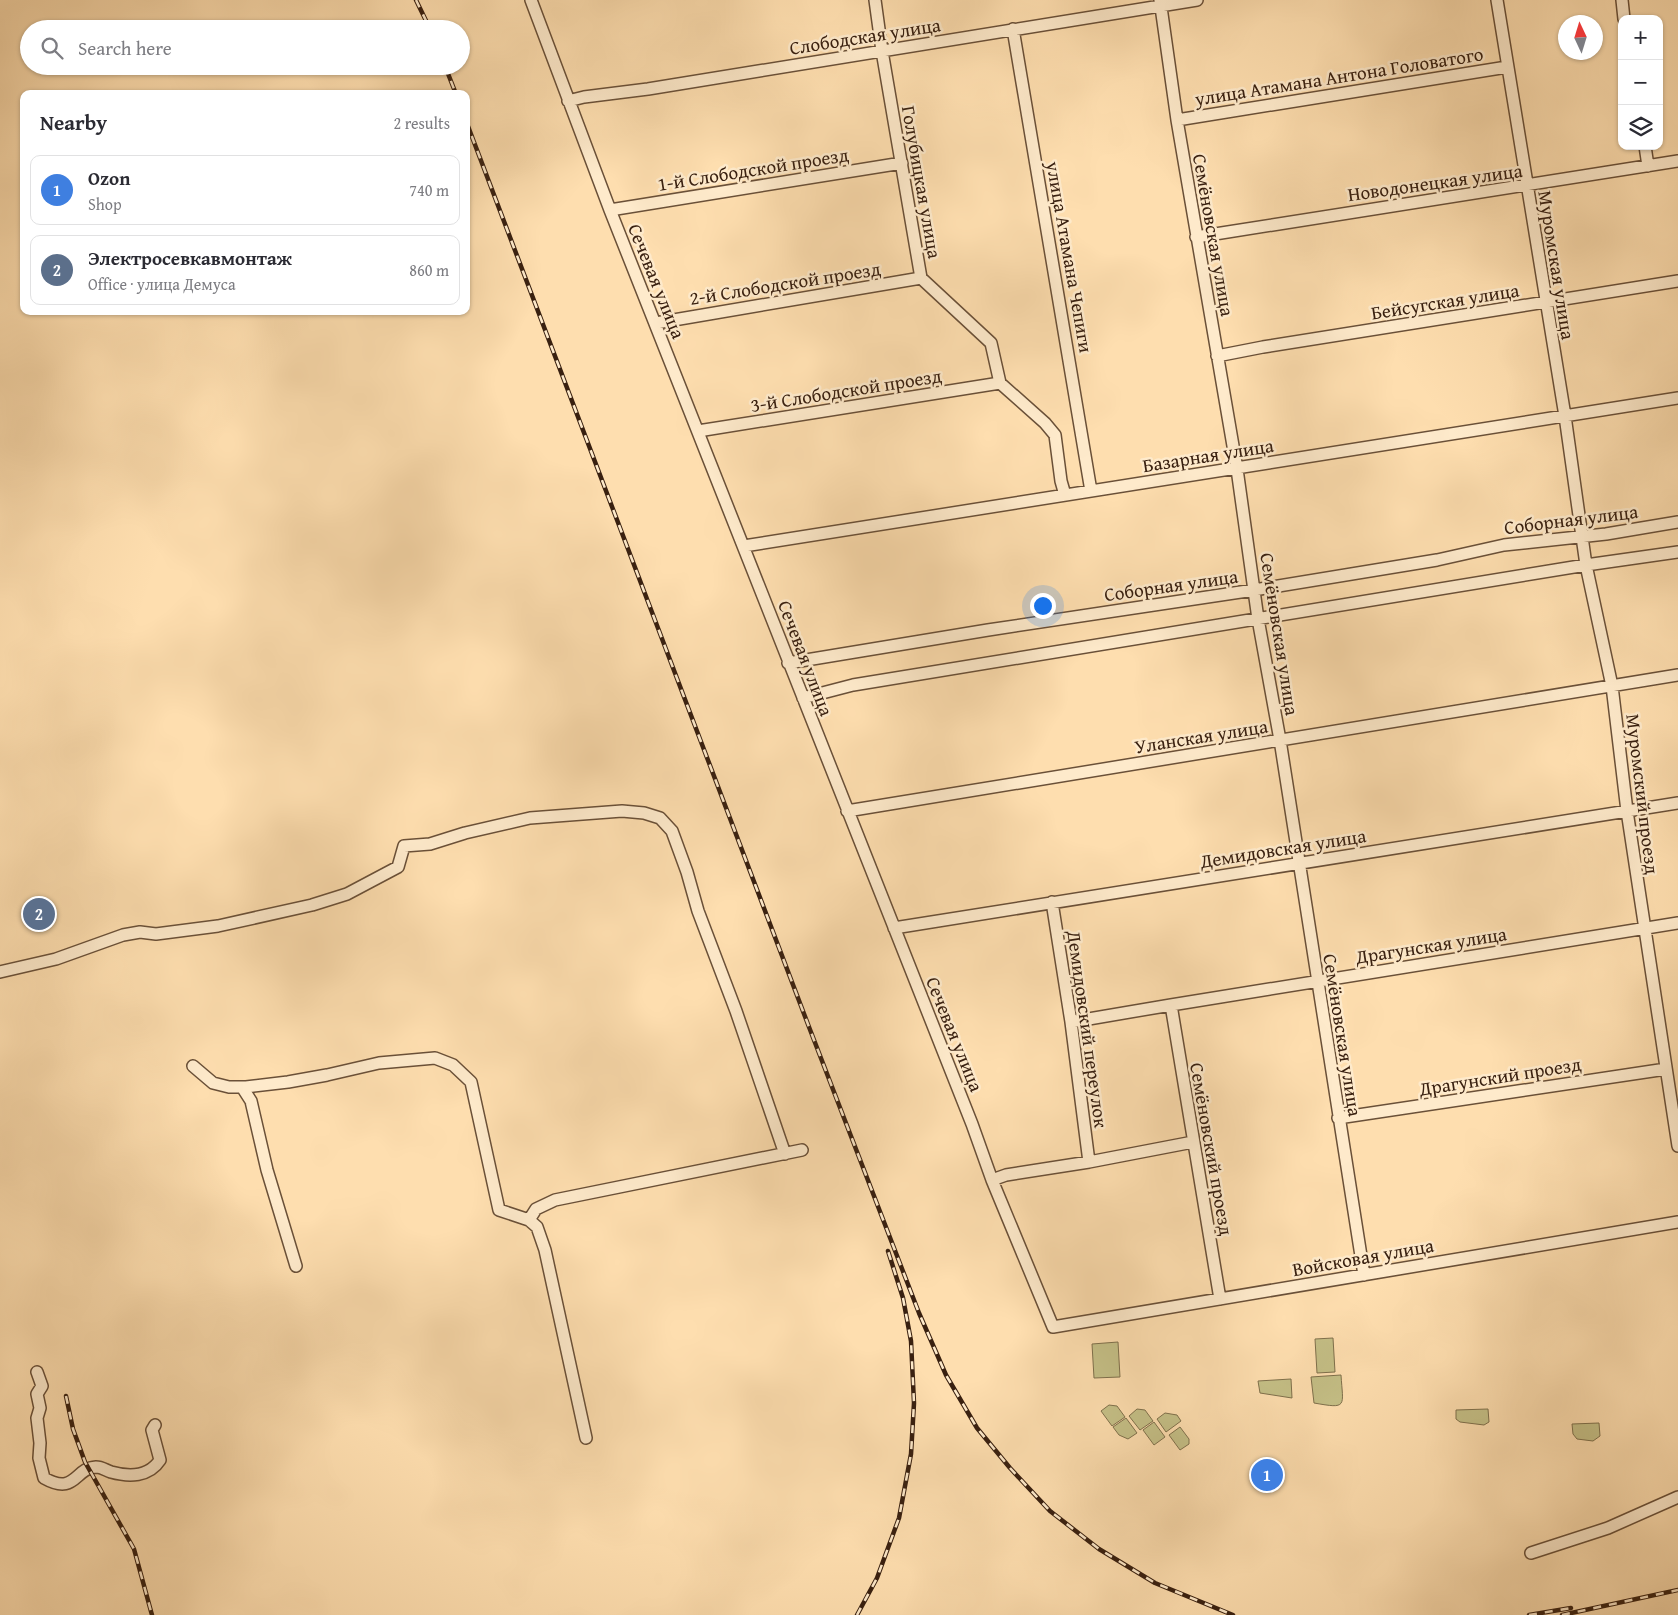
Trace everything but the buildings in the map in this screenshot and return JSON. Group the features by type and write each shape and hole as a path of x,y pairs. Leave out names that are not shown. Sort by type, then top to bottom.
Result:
{"street":[{"name":"Сечевая улица","path":"530,0 610,210 744,546 788,663 972,1124 992,1180 1053,1327"},
{"name":"Голубицкая улица","path":"875,0 921,278 991,343 1000,383"},
{"name":"Слободская улица","path":"568,101 882,51 1161,3 1197,0"},
{"name":"Муромская улица","path":"1497,0 1565,416 1582,537"},
{"path":"1622,0 1624,15"},
{"name":"Семёновская улица","path":"1161,3 1177,120 1237,468 1258,619 1280,740 1364,1275"},
{"name":"улица Атамана Чепиги","path":"1014,29 1091,491"},
{"name":"улица Атамана Антона Головатого","path":"1177,120 1507,67"},
{"path":"1645,150 1648,166"},
{"name":"Новодонецкая улица","path":"1196,237 1678,161"},
{"name":"1-й Слободской проезд","path":"610,210 902,163"},
{"name":"2-й Слободской проезд","path":"656,323 921,278"},
{"name":"Бейсугская улица","path":"1217,356 1678,281"},
{"path":"1000,383 1046,423 1055,435 1061,481 1065,495"},
{"name":"3-й Слободской проезд","path":"698,431 1000,383"},
{"name":"Базарная улица","path":"744,546 1678,398"},
{"name":"Соборная улица","path":"788,663 1437,560 1504,545 1582,537 1678,522"},
{"name":"Муромский проезд","path":"1582,537 1586,565 1612,686 1627,811 1678,1146"},
{"path":"803,698 854,685 1586,565 1678,552"},
{"name":"Уланская улица","path":"847,811 1678,675"},
{"name":"Демидовская улица","path":"894,928 1678,803"},
{"path":"0,972 56,959 124,935 140,932 156,934 218,926 312,905 347,894 398,866 404,846 430,844 465,833 530,818 622,811 644,813 660,818 672,831 687,872 698,911 736,1011 784,1154"},
{"name":"Демидовский переулок","path":"1052,902 1071,1022 1089,1162"},
{"name":"Драгунская улица","path":"1071,1022 1678,923"},
{"name":"Семёновский проезд","path":"1170,1005 1220,1299"},
{"path":"193,1066 213,1083 229,1087 242,1087 288,1082 379,1063 435,1058 453,1065 471,1082 499,1210 529,1220 538,1227 545,1250 586,1438"},
{"name":"Драгунский проезд","path":"1338,1118 1666,1068"},
{"path":"242,1087 251,1101 267,1170 296,1266"},
{"path":"992,1180 1006,1175 1089,1162 1193,1142"},
{"path":"529,1220 536,1209 555,1200 802,1150"},
{"name":"Войсковая улица","path":"1053,1327 1678,1222"},
{"path":"37,1372 42,1386 37,1394 40,1408 37,1418 40,1443 39,1458 44,1478 53,1483 68,1483 94,1467 119,1474 135,1475 155,1468 160,1460 152,1430 155,1425"},
{"path":"1530,1553 1608,1528 1678,1497"}],"shaded area":[{"path":"1333,1338 1335,1372 1317,1373 1315,1339"},
{"path":"1118,1342 1120,1377 1094,1378 1092,1344"},
{"path":"1341,1375 1341,1403 1333,1406 1314,1403 1311,1377"},
{"path":"1291,1379 1292,1398 1260,1393 1258,1381"},
{"path":"1109,1405 1117,1406 1125,1417 1112,1426 1101,1411"},
{"path":"1137,1409 1145,1410 1153,1421 1140,1430 1129,1416"},
{"path":"1488,1409 1489,1422 1484,1425 1460,1422 1456,1419 1456,1410"},
{"path":"1165,1413 1177,1415 1181,1421 1166,1432 1157,1419"},
{"path":"1126,1418 1137,1433 1128,1439 1119,1435 1113,1427"},
{"path":"1154,1422 1165,1437 1154,1445 1143,1430"},
{"path":"1599,1423 1600,1436 1593,1441 1577,1439 1573,1434 1572,1424"},
{"path":"1180,1427 1189,1439 1189,1444 1180,1450 1169,1435"}],"railway":[{"path":"416,0 426,20"},
{"path":"449,75 454,90"},
{"path":"470,132 809,1027 919,1313 946,1375 977,1428 1010,1468 1050,1511 1099,1549 1155,1583 1233,1615"},
{"path":"857,1615 877,1578 899,1518 911,1454 914,1403 911,1341 903,1298 888,1251"},
{"path":"66,1396 73,1429 85,1462 134,1549 152,1615"},
{"path":"1562,1615 1678,1590"},
{"path":"1529,1615 1571,1608"}],"place":[{"name":"Электросевкавмонтаж","path":"39,914"},
{"name":"Ozon","path":"1267,1475"}]}
